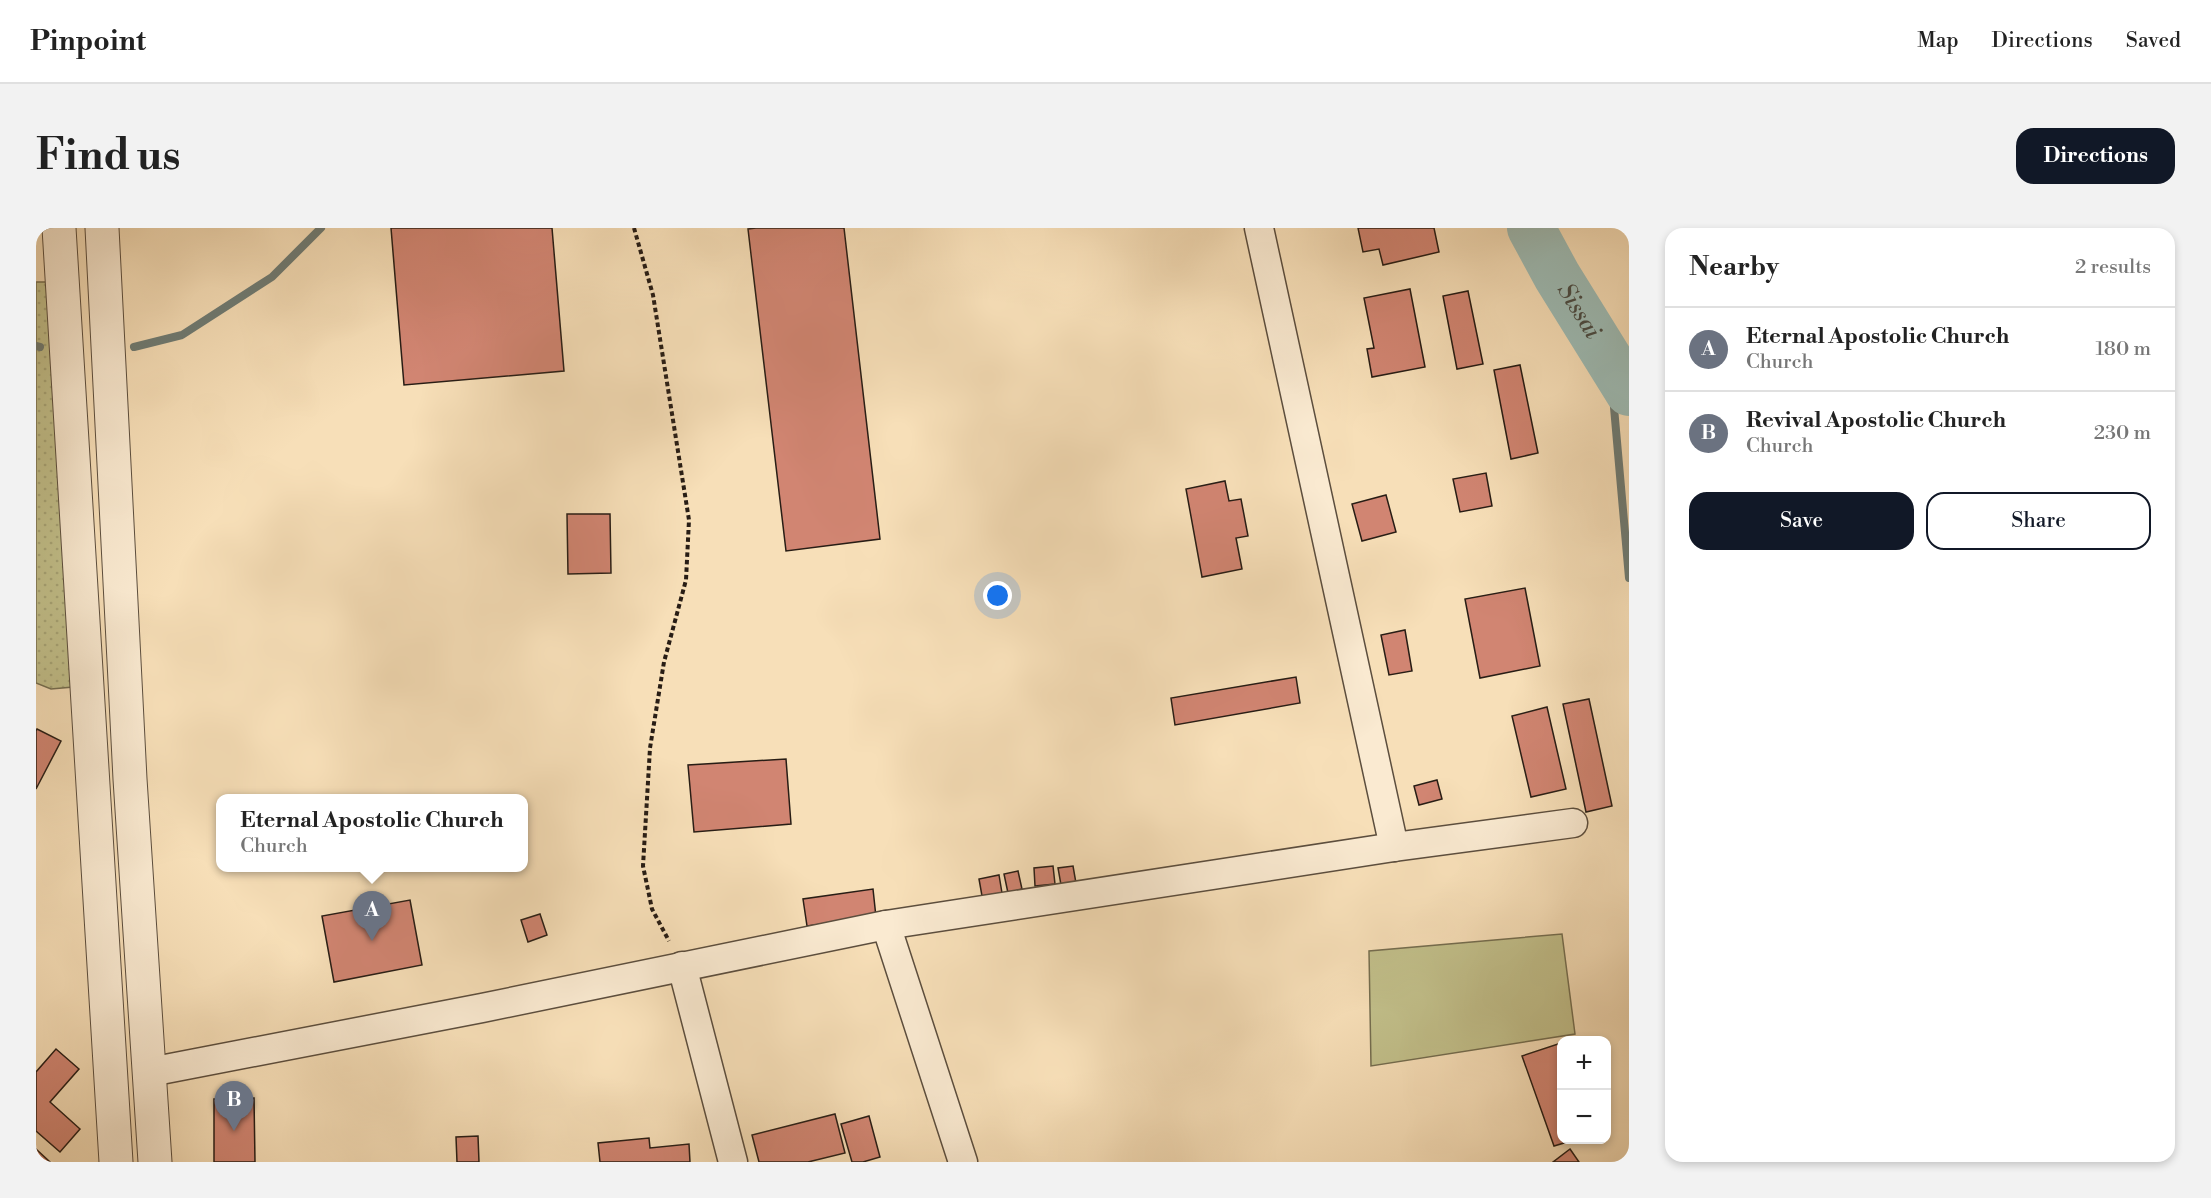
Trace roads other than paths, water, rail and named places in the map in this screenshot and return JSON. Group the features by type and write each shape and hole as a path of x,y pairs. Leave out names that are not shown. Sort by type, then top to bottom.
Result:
{"street":[{"path":"59,228 116,1162"},
{"path":"102,228 129,768 155,1162"},
{"path":"1258,228 1394,847"},
{"path":"150,1072 482,1008 886,925 1394,847 1573,823"},
{"path":"886,925 963,1162"},
{"path":"682,966 733,1162"}],"waterway":[{"path":"134,347 182,335 272,277 321,228"},
{"name":"Sissai","path":"1531,228 1557,276 1629,392"},
{"path":"36,346 40,347"},
{"path":"1610,362 1629,578"}],"place":[{"name":"Eternal Apostolic Church","path":"372,941"},
{"name":"Revival Apostolic Church","path":"234,1131"}]}
